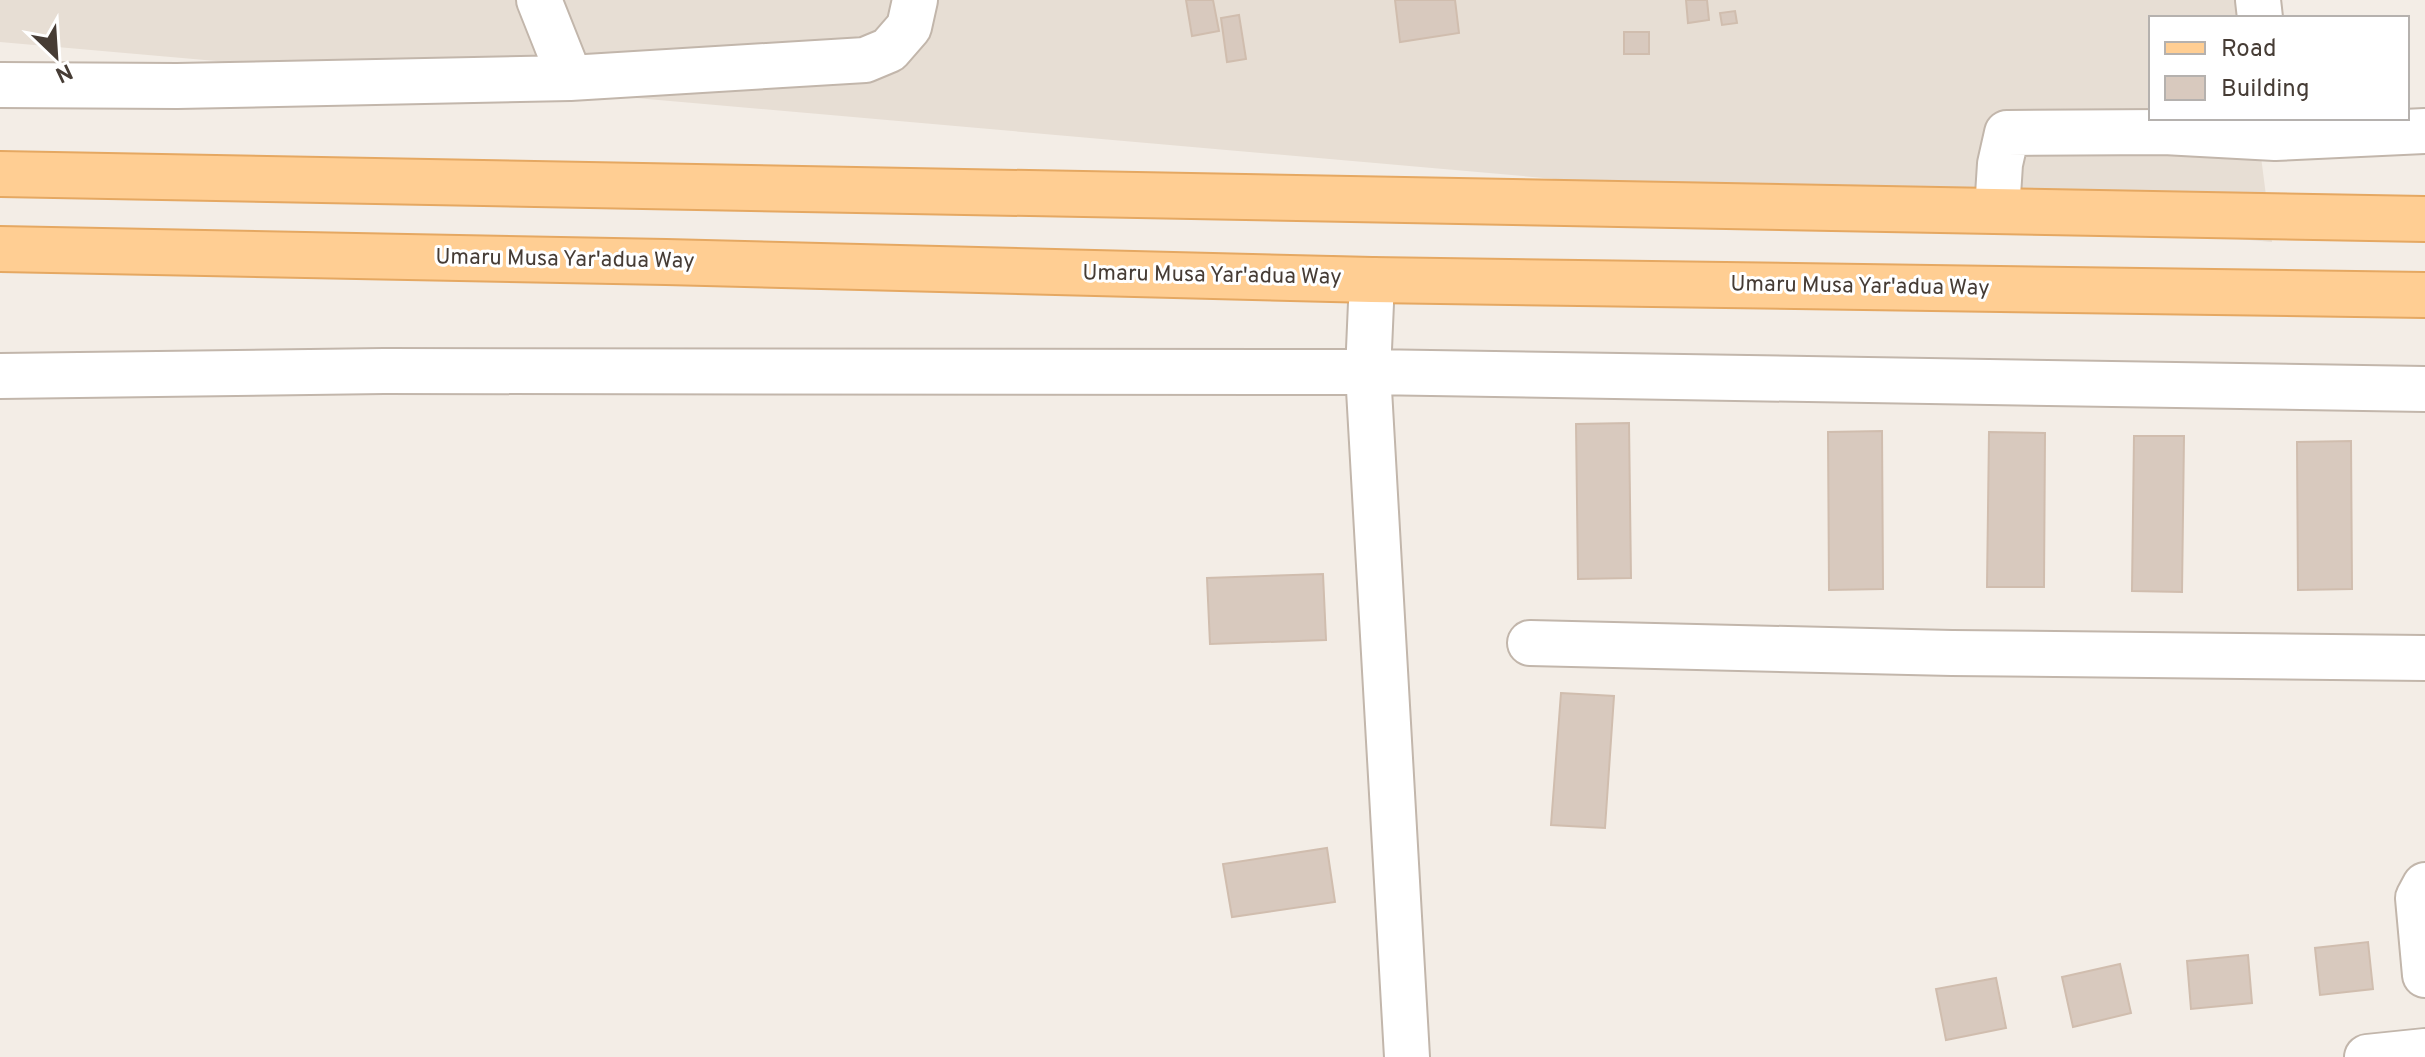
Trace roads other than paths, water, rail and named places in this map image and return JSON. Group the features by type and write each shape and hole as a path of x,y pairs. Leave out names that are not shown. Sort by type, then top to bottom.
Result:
{"main road":[{"path":"0,174 2425,219"},
{"name":"Umaru Musa Yar'adua Way","path":"0,249 1372,280 2425,295"}],"street":[{"path":"539,0 570,78"},
{"path":"0,85 177,86 570,78 865,60 889,50 909,27 915,0"},
{"path":"1997,211 2000,164 2007,133 2274,128 2425,131"},
{"path":"1372,280 1368,372 1407,1057"},
{"path":"0,376 384,371 1368,372 2425,389"},
{"path":"1530,643 1952,653 2425,658"},
{"path":"2425,885 2418,898 2425,975"},
{"path":"2367,1057 2425,1051"}]}
